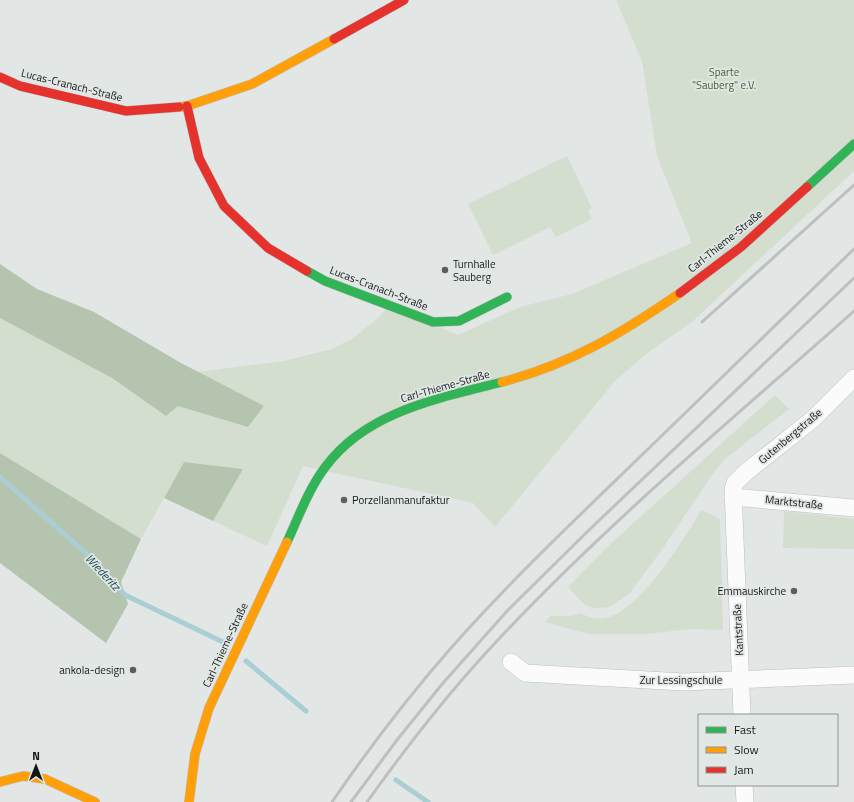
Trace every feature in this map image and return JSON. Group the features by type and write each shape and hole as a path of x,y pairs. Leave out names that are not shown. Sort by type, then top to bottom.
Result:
{"main road":[{"name":"Lucas-Cranach-Straße","path":"0,77 20,86 126,111 187,106 252,84 404,0"},
{"name":"Lucas-Cranach-Straße","path":"187,106 199,158 224,206 268,248 326,281 433,322 459,321 507,297"},
{"name":"Carl-Thieme-Straße","path":"189,802 193,761 199,733 209,708 316,481 331,460 363,433 402,410 435,399 547,369 595,347 673,297 740,247 854,144"},
{"path":"0,782 23,776 45,779 95,802"}],"street":[{"name":"Gutenbergstraße","path":"733,497 733,489 740,478 813,419 854,378"},
{"name":"Marktstraße","path":"733,497 854,508"},
{"name":"Kantstraße","path":"733,497 742,714"},
{"name":"Zur Lessingschule","path":"511,662 525,673 645,681 683,682 854,675"},
{"path":"744,786 745,802"}],"green space":[{"name":"Sparte \"Sauberg\" e.V.","path":"616,0 854,0 854,171 693,321 646,354 616,380 495,527 473,503 303,466 267,546 213,521 243,469 184,462 141,539 0,453 0,318 112,378 166,416 178,405 248,427 263,406 197,372 284,361 332,349 353,338 378,318 389,306 458,335 520,307 572,294 692,243 657,156 642,61"},
{"path":"567,156 592,208 588,210 592,219 556,237 550,227 493,255 468,204"},
{"path":"0,264 37,289 94,312 181,363 264,406 248,427 178,406 166,416 112,378 0,318"},
{"path":"775,395 789,409 725,459 712,475 661,551 629,594 609,607 593,608 585,605 568,587 606,548"},
{"path":"0,453 141,539 121,582 128,604 106,643 0,563"},
{"path":"184,462 243,469 213,521 164,498"},
{"path":"701,510 720,519 723,630 692,629 645,634 588,634 545,622 550,616 572,616 580,613 600,619 608,618 624,609 650,585 674,553"},
{"path":"784,511 854,519 854,549 783,548"}],"waterway":[{"name":"Wiederitz","path":"0,477 89,556 125,595 223,642"},
{"name":"Wiederitz","path":"246,661 306,711"},
{"name":"Wiederitz","path":"396,780 428,802"}],"railway":[{"path":"702,322 854,185"},
{"path":"332,802 404,704 474,622 571,524 854,249"},
{"path":"351,802 397,740 443,683 508,610 589,530 854,278"},
{"path":"367,802 397,760 445,700 496,642 538,598 671,472 854,311"}],"traffic: fast":[{"path":"807,187 854,144"},
{"path":"307,271 325,281 433,322 459,321 507,297"},
{"path":"287,542 314,484 326,466 343,447 362,432 383,419 406,409 454,394 502,382"}],"traffic: slow":[{"path":"179,107 187,106 252,84 334,39"},
{"path":"502,382 551,366 595,346 680,293"},
{"path":"189,802 195,754 209,708 287,542"},
{"path":"0,782 23,776 45,779 95,802"}],"traffic: jam":[{"path":"334,39 404,0"},
{"path":"0,77 20,86 126,111 179,107"},
{"path":"187,106 199,158 224,206 268,248 307,271"},
{"path":"680,293 741,247 807,187"}],"place":[{"name":"Turnhalle Sauberg","path":"445,270"},
{"name":"Porzellanmanufaktur","path":"344,500"},
{"name":"Emmauskirche","path":"794,591"},
{"name":"ankola-design","path":"133,670"}]}
